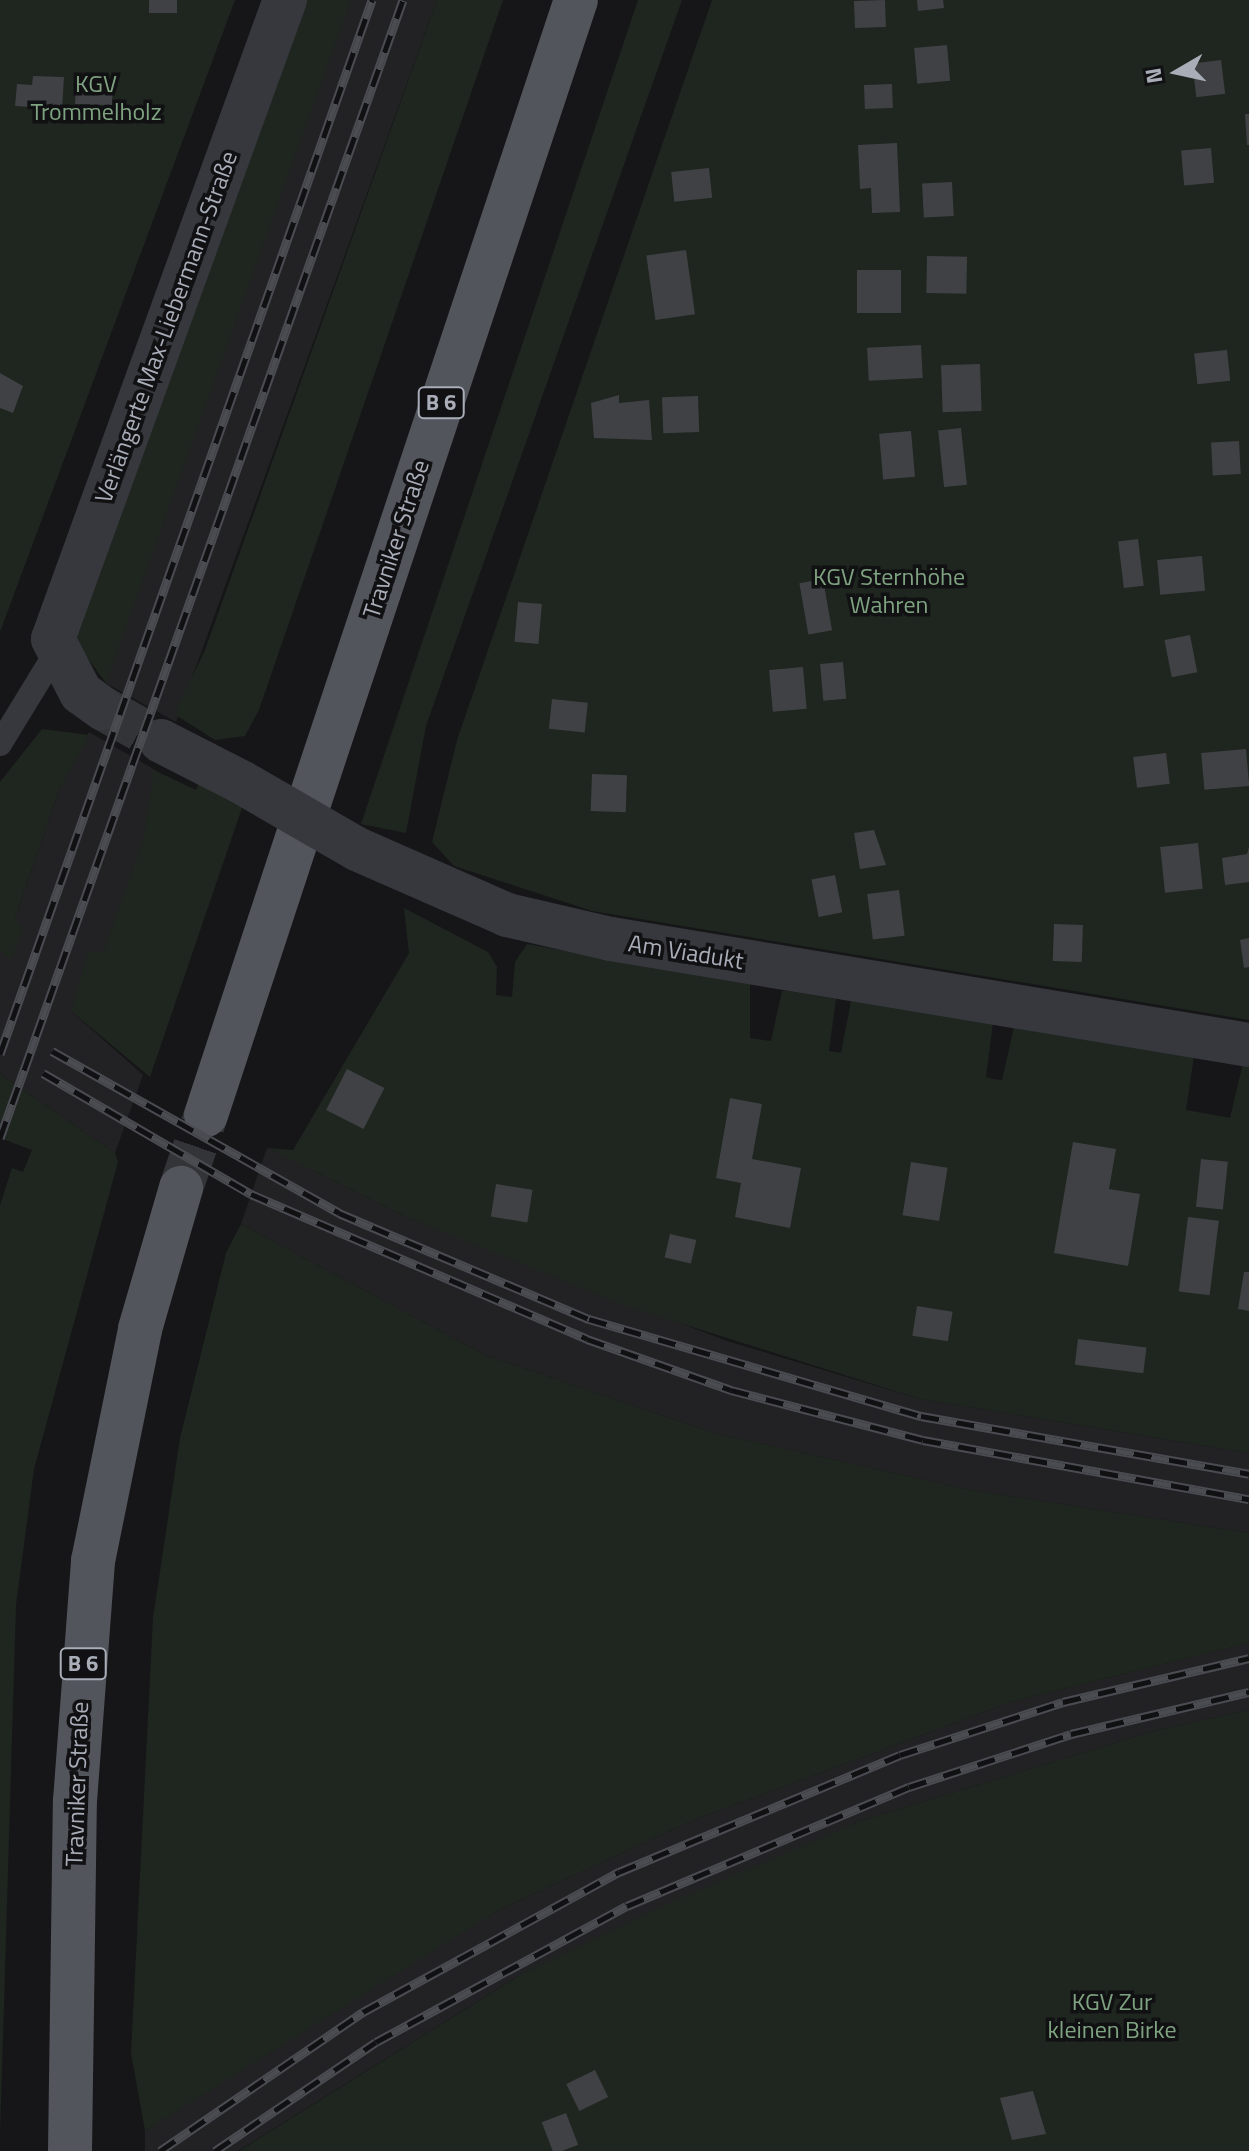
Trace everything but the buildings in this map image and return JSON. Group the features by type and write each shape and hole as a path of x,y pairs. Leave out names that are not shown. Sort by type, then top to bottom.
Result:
{"main road":[{"name":"Travniker Straße","path":"206,1115 576,0"},
{"name":"Travniker Straße","path":"70,2151 75,1801 93,1561 137,1343 181,1188"}],"street":[{"name":"Verlängerte Max-Liebermann-Straße","path":"55,654 53,639 285,0"},
{"path":"55,654 81,693 102,708"},
{"name":"Am Viadukt","path":"161,741 241,782 357,849 507,915 611,939 1249,1045"}],"lane":[{"path":"0,744 55,654"}],"shaded area":[{"path":"339,0 437,0 176,722 106,683 119,621"},
{"path":"89,732 157,771 154,813 97,970 71,1011 143,1075 115,1153 0,1074 0,950 11,959 15,918 59,790"},
{"path":"267,1148 406,1217 727,1341 920,1399 1249,1453 1249,1533 971,1490 714,1433 485,1355 241,1224"},
{"path":"1249,1643 1249,1710 1157,1730 860,1821 523,1973 238,2151 145,2151 145,2131 353,1997 499,1910 691,1821 1011,1702"}],"green space":[{"name":"KGV Trommelholz","path":"0,0 235,0 0,632"},
{"path":"298,0 351,0 106,683 75,641"},
{"path":"437,0 503,0 259,710 245,736 215,740 174,714 205,650"},
{"path":"638,0 682,0 426,726 406,833 361,824"},
{"name":"KGV Sternhöhe Wahren","path":"712,0 1249,0 1249,1020 592,911 454,866 432,842 457,740"},
{"path":"42,729 90,735 59,790 15,918 23,929 11,960 0,950 0,782"},
{"path":"154,770 196,790 201,777 244,802 150,1077 71,1011 88,952 103,952 143,841"},
{"path":"404,908 488,952 497,967 496,995 512,997 515,962 527,944 750,984 750,1038 771,1041 782,991 836,999 829,1051 841,1053 851,1001 993,1023 986,1077 993,1079 1002,1080 1014,1027 1194,1056 1186,1110 1230,1118 1243,1063 1249,1064 1249,1453 920,1399 626,1306 406,1217 267,1148 293,1150 409,953"},
{"path":"0,1074 115,1153 118,1162 34,1469 16,1605 0,2136 0,1205 12,1168 23,1172 32,1150 0,1138"},
{"path":"241,1224 485,1355 714,1433 971,1490 1249,1533 1249,1643 1011,1702 691,1821 499,1910 145,2131 131,2053 153,1618 180,1438 226,1253"},
{"name":"KGV Zur kleinen Birke","path":"1249,1710 1249,2151 239,2151 523,1973 667,1904 860,1821 1157,1730"}],"tunnel":[{"path":"102,708 161,741"},
{"path":"181,1188 206,1115"}],"railway":[{"path":"0,1054 372,0"},
{"path":"0,1138 403,0"},
{"path":"52,1051 339,1213 589,1319 921,1416 1249,1474"},
{"path":"43,1073 251,1194 587,1339 731,1390 923,1440 1249,1499"},
{"path":"160,2151 363,2012 619,1872 900,1755 1063,1702 1249,1658"},
{"path":"215,2151 376,2042 627,1906 909,1787 1071,1734 1249,1692"}]}
